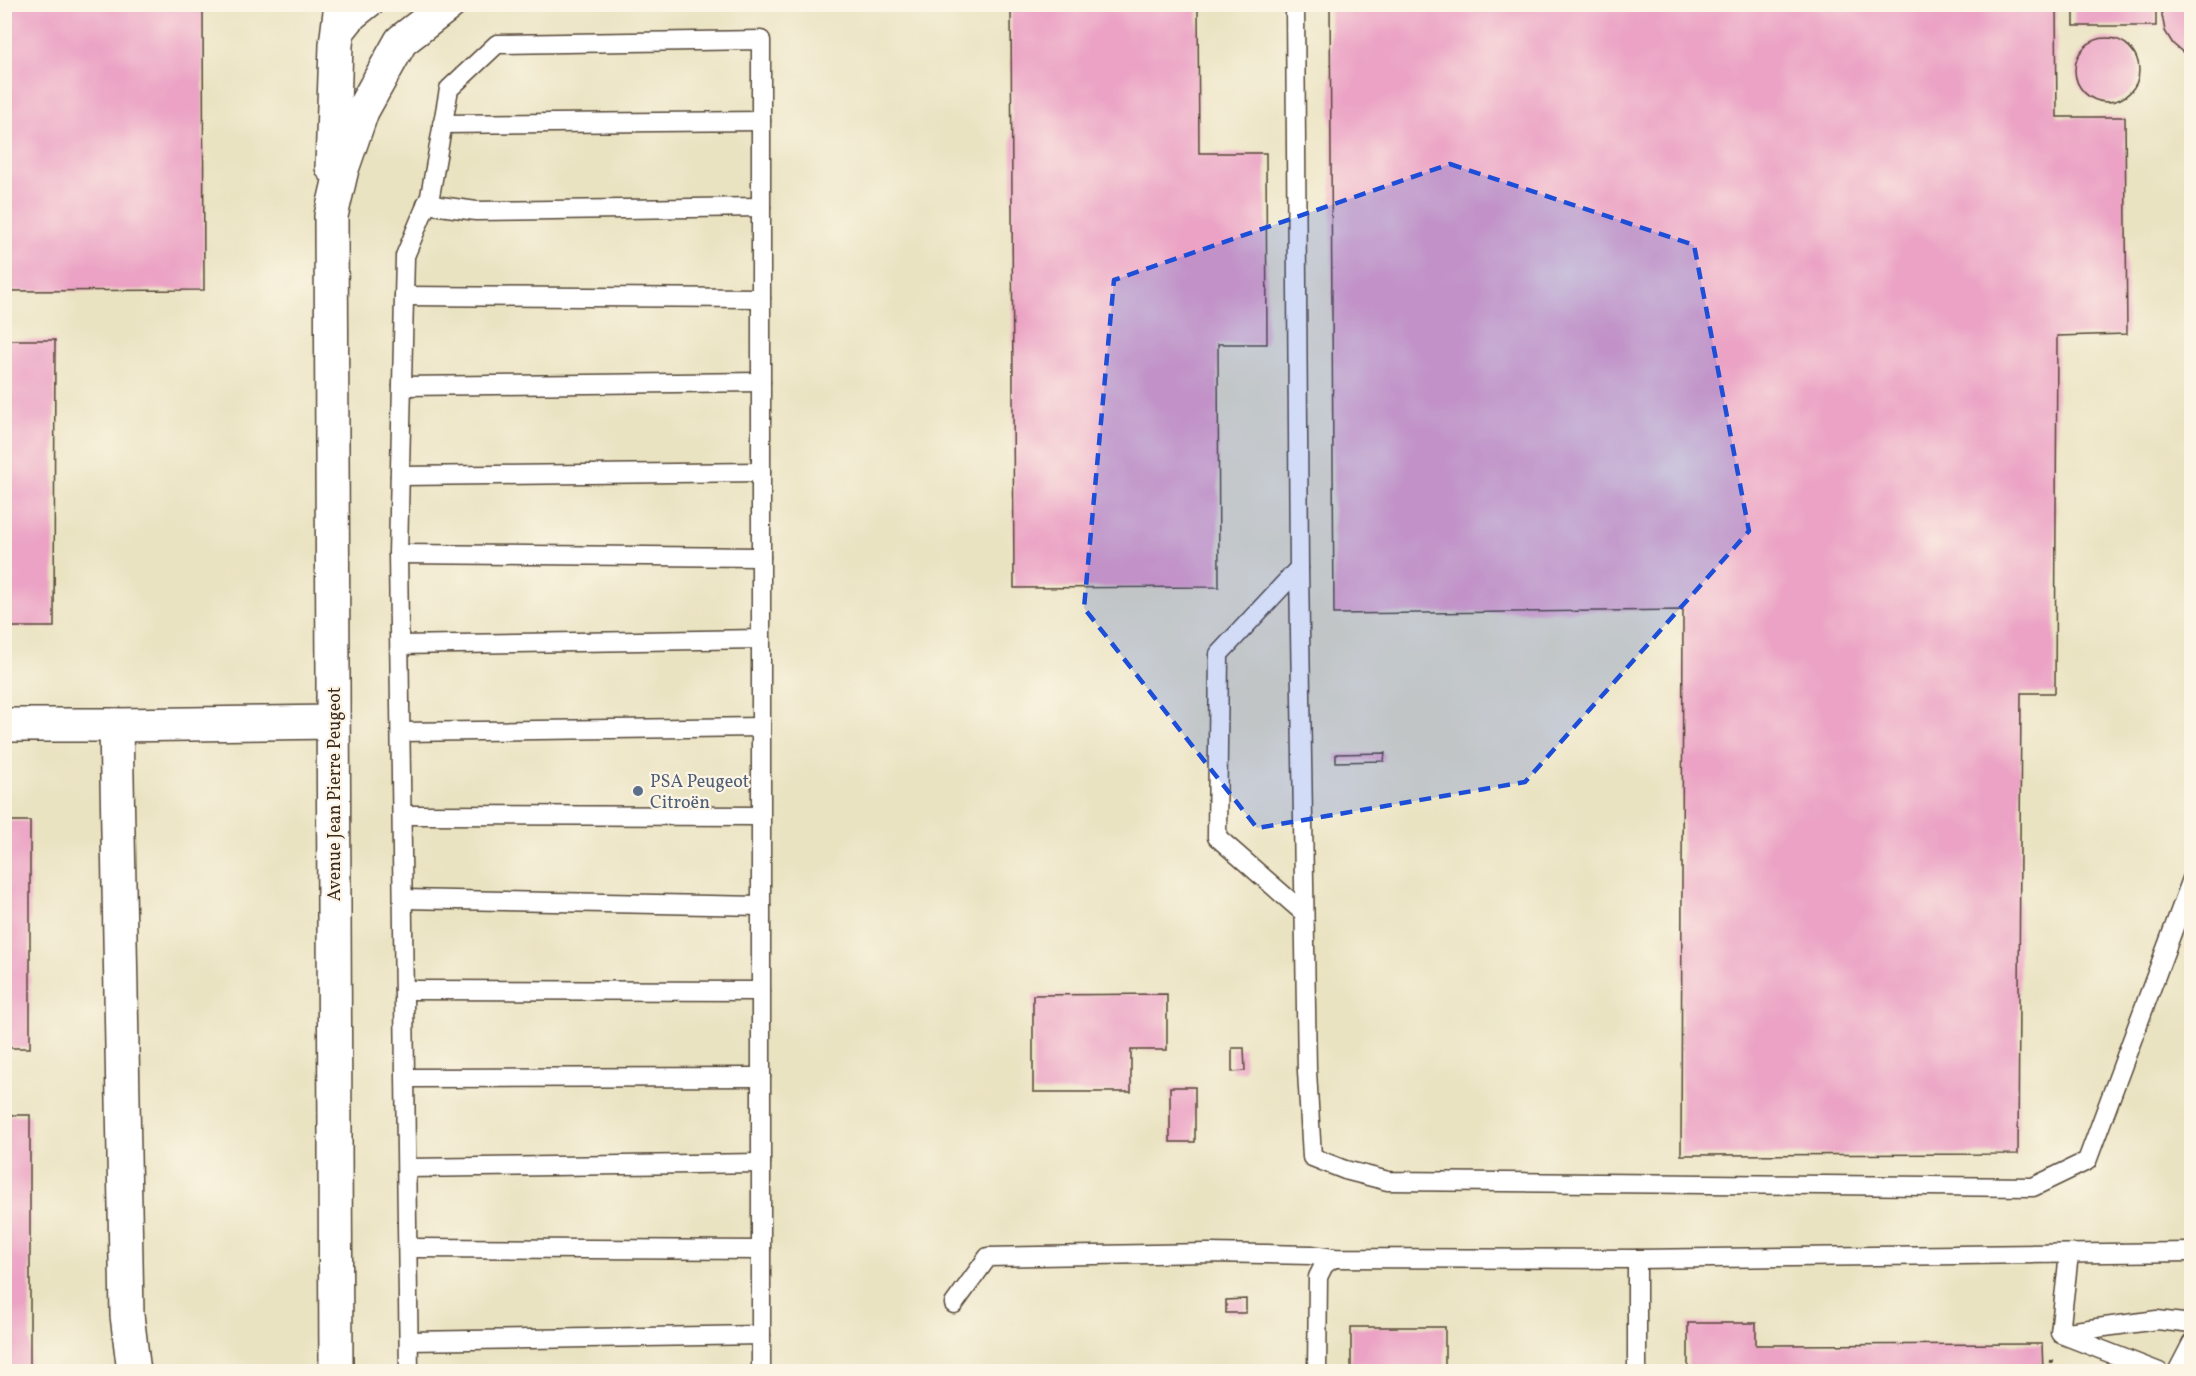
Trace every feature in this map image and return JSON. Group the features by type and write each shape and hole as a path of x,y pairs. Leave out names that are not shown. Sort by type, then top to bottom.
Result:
{"street":[{"name":"Avenue Jean Pierre Peugeot","path":"336,1371 331,216 336,45 341,4"},
{"name":"Avenue Jean Pierre Peugeot","path":"331,216 342,169 362,111 373,91 401,41 449,4"},
{"path":"4,726 333,722"},
{"path":"116,725 127,1315 134,1371"}],"lane":[{"path":"336,45 357,19 376,4"},
{"path":"1294,4 1299,568 1307,1071 1312,1157 1337,1167 1388,1181 2033,1187 2087,1161 2192,879"},
{"path":"409,1371 398,555 405,256 430,196 449,89 497,44 761,40 761,1371"},
{"path":"442,124 761,121"},
{"path":"426,204 476,211 761,207"},
{"path":"404,296 761,298"},
{"path":"402,386 761,382"},
{"path":"400,476 761,472"},
{"path":"398,555 761,557"},
{"path":"1299,568 1219,654 1217,837 1305,913"},
{"path":"400,645 761,639"},
{"path":"401,732 761,727"},
{"path":"402,815 761,816"},
{"path":"403,899 761,906"},
{"path":"404,990 761,991"},
{"path":"406,1078 761,1077"},
{"path":"407,1168 761,1163"},
{"path":"408,1248 761,1250"},
{"path":"954,1304 988,1257 1209,1253 1311,1255 1334,1258 1637,1259 2192,1252"},
{"path":"2060,1334 2069,1254"},
{"path":"1317,1371 1318,1277 1324,1265 1334,1258"},
{"path":"1637,1259 1637,1371"},
{"path":"2060,1334 2157,1320 2192,1324"},
{"path":"2060,1334 2159,1371"},
{"path":"409,1341 761,1335"},
{"path":"2177,1371 2192,1343"}],"highlighted area":[{"path":"1450,164 1694,245 1749,531 1525,782 1257,828 1084,608 1114,280"}],"building":[{"path":"4,4 203,4 204,290 4,291"},
{"path":"1093,4 1198,7 1199,153 1266,153 1267,344 1218,344 1219,587 1014,588 1011,7 1093,6"},
{"path":"1330,4 2056,4 2057,117 2125,117 2127,334 2057,336 2055,693 2021,693 2018,1154 1681,1155 1683,610 1334,614"},
{"path":"2163,4 2192,4 2192,56 2185,54 2173,44 2165,31 2162,15"},
{"path":"2074,5 2156,5 2156,26 2074,26"},
{"path":"2107,38 2119,40 2130,47 2137,58 2139,70 2137,82 2130,93 2119,100 2107,102 2095,100 2084,93 2077,82 2075,70 2077,58 2084,47 2095,40"},
{"path":"4,340 55,340 54,627 4,627"},
{"path":"1385,753 1384,761 1336,762 1336,754"},
{"path":"4,821 30,821 30,1048 4,1048"},
{"path":"1167,994 1167,1050 1131,1050 1131,1092 1033,1092 1033,995"},
{"path":"1232,1048 1244,1048 1245,1071 1232,1072"},
{"path":"1170,1087 1195,1087 1195,1142 1170,1142"},
{"path":"4,1115 30,1115 30,1372 4,1372"},
{"path":"1246,1299 1246,1313 1226,1313 1226,1300"},
{"path":"1688,1323 1756,1323 1756,1345 2042,1344 2043,1372 1688,1372"},
{"path":"1351,1327 1445,1327 1445,1372 1351,1372"}],"place":[{"name":"PSA Peugeot Citroën","path":"638,791"}]}
